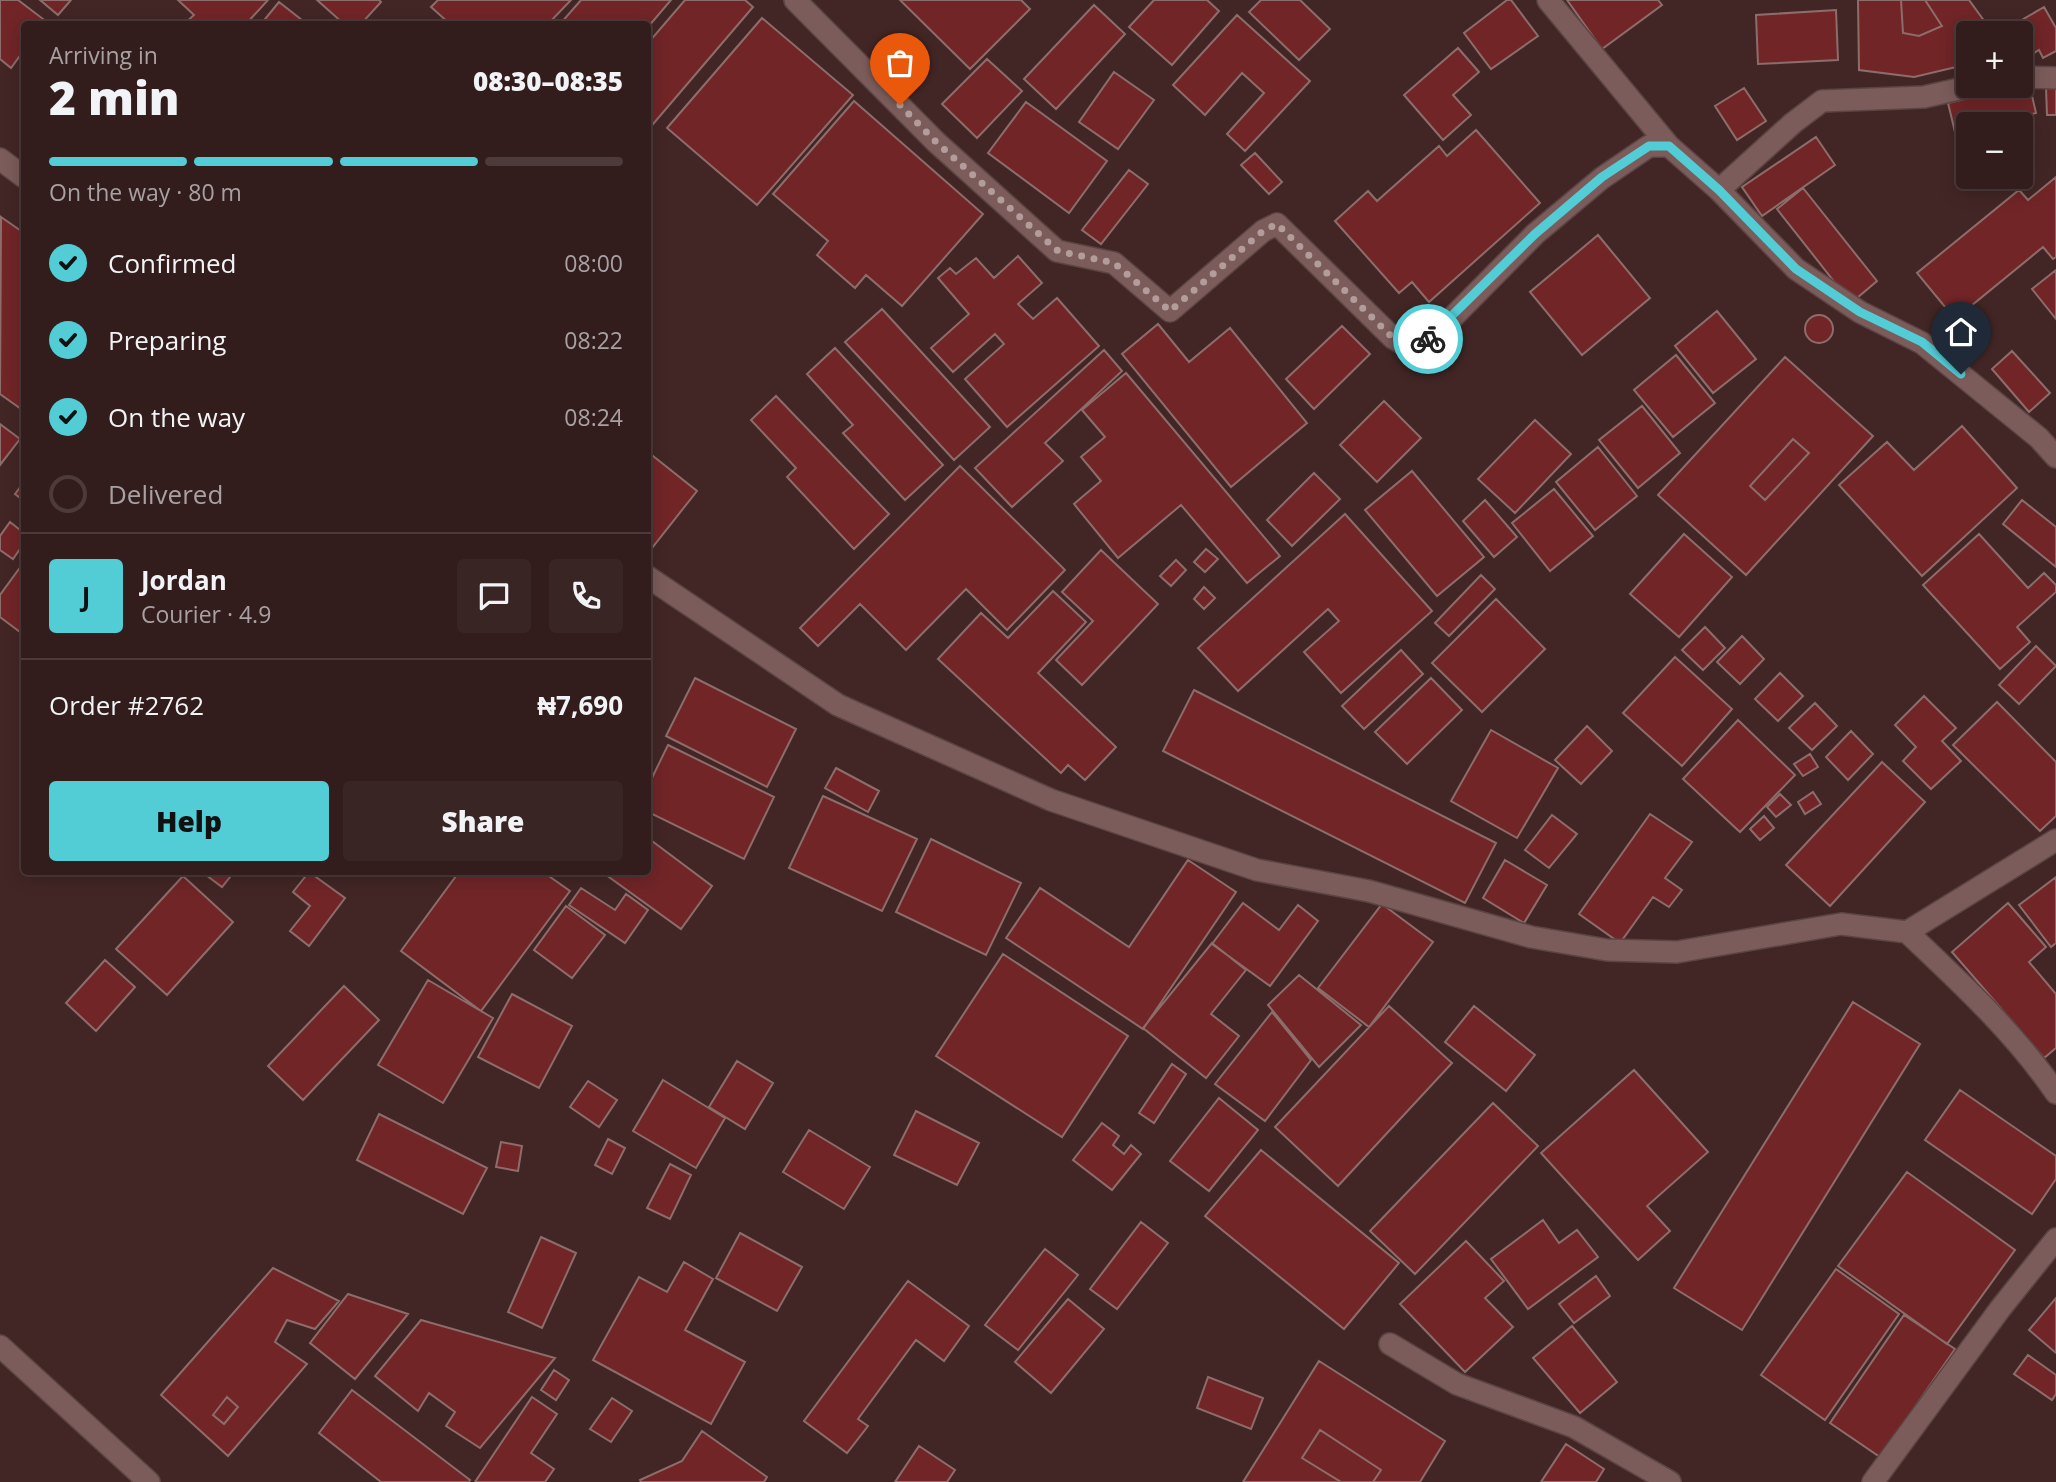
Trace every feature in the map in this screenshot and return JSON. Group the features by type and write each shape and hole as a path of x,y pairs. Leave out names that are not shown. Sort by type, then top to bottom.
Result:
{"street":[{"path":"795,0 936,142 1058,251 1114,263 1170,311 1263,231 1277,224 1393,338 1407,346 1420,346 1449,321 1535,234 1602,177 1649,146 1669,146"},
{"path":"1548,0 1669,146 1719,190 1796,269 1860,312 1922,342 2039,438 2056,457"},
{"path":"2033,77 2056,78"},
{"path":"1719,190 1822,100 1924,97 1956,90"},
{"path":"0,159 21,175"},
{"path":"651,579 838,705 1051,800 1257,870 1369,891 1531,937 1607,950 1677,952 1841,924 1907,932 1980,1002 2056,1093"},
{"path":"1907,932 2056,840"},
{"path":"1873,1482 2056,1239"},
{"path":"1390,1344 1457,1384 1574,1427 1670,1482"},
{"path":"0,1346 149,1482"}],"building":[{"path":"0,0 18,0 46,21 21,21 21,54 11,68 0,59"},
{"path":"40,0 71,0 58,15"},
{"path":"178,0 268,0 249,21 187,21 194,15"},
{"path":"317,0 381,2 364,21 341,21"},
{"path":"438,0 571,0 551,21 447,21 431,7"},
{"path":"581,0 671,0 651,23 651,21 563,21"},
{"path":"685,0 745,0 753,7 651,126 651,40"},
{"path":"900,0 1021,0 1030,9 970,69"},
{"path":"1154,0 1207,0 1219,11 1172,65 1129,27"},
{"path":"1261,0 1300,0 1330,29 1299,60 1249,12"},
{"path":"1507,0 1511,0 1538,36 1491,69 1464,33"},
{"path":"1567,0 1658,0 1662,5 1602,49"},
{"path":"1858,0 1901,0 1903,33 1919,36 1942,26 1925,0 1969,0 1984,21 1956,21 1956,67 1914,77 1859,70"},
{"path":"1901,0 1925,0 1942,26 1919,36 1903,33"},
{"path":"279,2 303,21 263,21"},
{"path":"1094,5 1125,34 1056,109 1024,79"},
{"path":"2044,7 2056,28 2056,51 2043,58 2039,50 2033,54 2033,21 2020,21"},
{"path":"1836,10 1838,60 1758,64 1756,15"},
{"path":"1237,15 1310,81 1245,151 1227,134 1264,93 1242,73 1205,115 1173,85"},
{"path":"762,18 853,95 757,205 667,128"},
{"path":"1458,48 1479,72 1453,95 1471,115 1443,140 1404,95"},
{"path":"987,59 1022,91 977,138 942,104"},
{"path":"1114,72 1154,100 1118,149 1079,122"},
{"path":"1744,88 1766,121 1737,140 1715,106"},
{"path":"2046,88 2056,88 2056,115 2047,115"},
{"path":"1968,98 2032,98 2036,113 1956,112 1955,132 1948,103"},
{"path":"854,101 983,214 902,306 866,275 855,288 817,255 828,241 773,194"},
{"path":"1026,102 1107,161 1069,213 988,153"},
{"path":"1476,130 1540,203 1429,302 1412,282 1399,293 1335,221 1368,191 1377,201 1439,146 1447,156"},
{"path":"1816,137 1835,165 1762,216 1742,187"},
{"path":"1255,153 1282,182 1269,194 1241,165"},
{"path":"1129,170 1148,184 1101,244 1082,230"},
{"path":"2056,177 2056,257 2053,259 2043,247 1955,319 1917,273 2019,190 2028,200"},
{"path":"1803,188 1877,281 1851,303 1777,209"},
{"path":"1,217 21,231 21,409 0,394"},
{"path":"1598,235 1650,298 1582,355 1530,292"},
{"path":"1018,256 1042,283 1018,304 1033,319 1057,298 1099,346 1007,427 965,379 1004,344 995,334 953,372 931,348 969,314 938,278 950,268 956,274 976,258 994,278"},
{"path":"2056,270 2056,319 2032,289"},
{"path":"882,309 990,427 954,460 845,342"},
{"path":"1717,311 1756,359 1713,393 1675,346"},
{"path":"1819,315 1829,319 1833,329 1829,339 1819,343 1809,339 1805,329 1809,319"},
{"path":"1158,324 1189,362 1230,328 1307,423 1231,487 1122,354"},
{"path":"1342,326 1370,354 1314,409 1286,379"},
{"path":"835,348 943,465 905,500 843,433 853,425 807,374"},
{"path":"1104,350 1122,371 1045,443 1063,461 1012,507 975,468"},
{"path":"2012,351 2050,393 2029,412 1992,369"},
{"path":"1676,355 1715,403 1673,437 1634,390"},
{"path":"1785,357 1873,436 1746,575 1658,495","holes":["1793,439 1809,453 1765,500 1750,486"]},
{"path":"1126,373 1280,556 1247,583 1181,505 1118,558 1074,504 1101,481 1081,457 1105,437 1082,410"},
{"path":"776,396 889,514 854,549 787,477 796,468 751,420"},
{"path":"1384,401 1421,438 1377,482 1340,445"},
{"path":"1642,406 1680,453 1638,488 1599,440"},
{"path":"1535,420 1571,454 1515,513 1478,479"},
{"path":"0,424 20,439 0,465"},
{"path":"1962,426 2017,488 1922,576 1839,485 1887,442 1914,470"},
{"path":"1793,439 1809,453 1765,500 1750,486"},
{"path":"1598,447 1637,496 1595,530 1556,482"},
{"path":"651,454 697,491 651,549"},
{"path":"960,466 1065,570 1007,630 966,589 906,650 860,604 818,646 800,628"},
{"path":"1412,471 1484,557 1437,596 1365,510"},
{"path":"1314,473 1340,499 1292,546 1267,520"},
{"path":"21,486 21,499 15,494"},
{"path":"1554,489 1593,536 1550,571 1512,523"},
{"path":"1485,500 1517,537 1494,557 1463,521"},
{"path":"2022,500 2056,527 2056,567 2003,524"},
{"path":"1345,514 1432,611 1341,693 1304,652 1339,621 1328,609 1238,691 1198,648"},
{"path":"10,522 21,531 21,547 13,559 0,550 0,536"},
{"path":"1684,534 1732,577 1679,637 1630,594"},
{"path":"1979,534 2028,588 2044,573 2056,585 2056,592 2017,627 2030,642 2000,669 1923,585"},
{"path":"1206,549 1218,559 1205,572 1194,562"},
{"path":"1101,550 1158,604 1082,685 1056,660 1093,621 1062,592"},
{"path":"1176,560 1186,570 1171,586 1160,576"},
{"path":"21,566 21,633 0,617 0,595"},
{"path":"1481,575 1495,589 1449,636 1435,623"},
{"path":"1204,587 1215,598 1204,609 1194,599"},
{"path":"1053,591 1086,622 1038,673 1116,747 1085,780 1068,765 1061,773 938,659 981,613 1008,638"},
{"path":"1496,599 1545,649 1482,712 1432,663"},
{"path":"1705,627 1725,648 1703,670 1682,650"},
{"path":"1742,636 1764,659 1740,684 1717,662"},
{"path":"2036,646 2056,666 2019,704 1999,685"},
{"path":"1401,650 1423,674 1364,729 1342,706"},
{"path":"1675,657 1732,709 1682,766 1623,713"},
{"path":"1780,673 1803,696 1778,721 1755,699"},
{"path":"695,678 796,729 767,787 666,736"},
{"path":"1431,678 1462,710 1407,764 1375,732"},
{"path":"1194,690 1496,843 1465,903 1163,751"},
{"path":"1924,696 1956,728 1942,741 1961,761 1931,789 1903,761 1916,747 1895,725"},
{"path":"1997,702 2056,762 2056,816 2040,831 1953,745"},
{"path":"1815,703 1837,726 1812,750 1789,728"},
{"path":"1738,720 1795,775 1740,832 1683,779"},
{"path":"1587,726 1612,751 1581,784 1555,760"},
{"path":"1491,730 1558,768 1517,838 1451,801"},
{"path":"1851,731 1873,754 1848,780 1826,757"},
{"path":"668,745 774,797 744,859 651,813 651,780"},
{"path":"1810,754 1818,767 1803,776 1794,764"},
{"path":"1882,762 1925,802 1830,906 1786,865"},
{"path":"836,768 879,791 868,812 825,788"},
{"path":"1813,792 1821,804 1805,814 1798,802"},
{"path":"1780,794 1791,805 1776,817 1767,807"},
{"path":"823,796 917,839 882,911 789,868"},
{"path":"1650,814 1692,842 1665,878 1682,890 1669,907 1653,897 1620,943 1579,914"},
{"path":"1552,815 1577,834 1549,868 1525,850"},
{"path":"1764,816 1774,828 1760,840 1750,829"},
{"path":"931,839 1021,883 986,955 896,912"},
{"path":"651,840 712,886 681,929 606,875 651,875"},
{"path":"1188,860 1236,892 1143,1029 1006,938 1040,888 1129,947"},
{"path":"1505,860 1547,885 1524,923 1483,898"},
{"path":"206,875 232,875 222,887"},
{"path":"307,875 313,875 345,898 309,946 290,931 310,906 293,892"},
{"path":"457,875 547,875 570,891 481,1011 401,951"},
{"path":"183,876 233,922 167,995 116,949"},
{"path":"2056,877 2056,943 2051,947 2019,905"},
{"path":"581,888 615,910 626,894 648,910 625,943 569,905"},
{"path":"1243,903 1279,930 1298,905 1318,921 1270,986 1212,944"},
{"path":"2008,903 2046,947 2029,962 2056,994 2056,1048 2044,1058 1952,952"},
{"path":"1382,904 1433,942 1369,1027 1318,988"},
{"path":"566,906 605,935 572,978 534,950"},
{"path":"1212,943 1246,970 1211,1014 1239,1036 1206,1078 1143,1028"},
{"path":"1003,954 1128,1036 1062,1137 936,1056"},
{"path":"105,960 135,987 96,1031 66,1003"},
{"path":"1299,975 1361,1025 1319,1067 1268,1005"},
{"path":"428,980 493,1018 443,1103 378,1065"},
{"path":"344,986 379,1020 303,1100 268,1066"},
{"path":"512,994 572,1026 539,1088 478,1057"},
{"path":"1853,1002 1920,1044 1742,1330 1674,1288"},
{"path":"1389,1006 1452,1063 1338,1186 1275,1127"},
{"path":"1474,1006 1535,1055 1506,1091 1445,1042"},
{"path":"1272,1012 1311,1060 1265,1121 1215,1084"},
{"path":"737,1061 773,1083 745,1129 709,1107"},
{"path":"1172,1064 1186,1074 1154,1123 1139,1113"},
{"path":"1634,1070 1708,1152 1647,1206 1670,1231 1638,1260 1541,1153"},
{"path":"663,1080 725,1118 696,1168 633,1131"},
{"path":"588,1081 617,1100 599,1127 570,1107"},
{"path":"1960,1090 2056,1156 2056,1179 2032,1214 1925,1140"},
{"path":"1219,1098 1258,1130 1209,1191 1170,1161"},
{"path":"1493,1103 1538,1146 1415,1274 1370,1231"},
{"path":"916,1111 979,1143 957,1185 894,1155"},
{"path":"379,1114 487,1168 463,1214 357,1160"},
{"path":"1102,1123 1119,1136 1113,1145 1124,1154 1131,1145 1141,1154 1112,1190 1073,1160"},
{"path":"809,1130 870,1167 844,1209 783,1172"},
{"path":"608,1139 625,1148 612,1174 595,1165"},
{"path":"501,1142 522,1146 518,1171 496,1167"},
{"path":"1261,1150 1399,1263 1344,1329 1205,1216"},
{"path":"670,1164 691,1175 670,1219 647,1208"},
{"path":"1907,1172 2015,1250 1947,1344 1838,1266"},
{"path":"1543,1220 1559,1243 1577,1230 1598,1257 1528,1309 1491,1259"},
{"path":"1141,1222 1168,1243 1117,1309 1090,1289"},
{"path":"740,1233 802,1267 777,1311 716,1278"},
{"path":"541,1237 576,1253 542,1328 508,1312"},
{"path":"1466,1241 1504,1281 1485,1298 1513,1327 1465,1372 1400,1304"},
{"path":"1045,1249 1078,1275 1018,1350 985,1325"},
{"path":"684,1262 713,1279 685,1330 745,1362 711,1424 593,1360 639,1277 667,1292"},
{"path":"273,1268 339,1301 315,1329 287,1320 275,1342 307,1364 228,1456 161,1395","holes":["227,1397 238,1407 224,1424 213,1415"]},
{"path":"1836,1269 1899,1314 1825,1420 1761,1375"},
{"path":"1596,1276 1610,1296 1574,1323 1559,1304"},
{"path":"908,1281 969,1326 944,1361 916,1340 858,1419 868,1426 847,1453 804,1421"},
{"path":"348,1294 408,1314 355,1379 310,1343"},
{"path":"2056,1298 2056,1353 2029,1330"},
{"path":"1068,1299 1104,1329 1051,1393 1015,1362"},
{"path":"1904,1315 1955,1349 1880,1457 1830,1423"},
{"path":"421,1320 555,1358 480,1448 446,1426 455,1412 429,1393 418,1411 375,1376"},
{"path":"1572,1326 1617,1382 1580,1413 1533,1358"},
{"path":"2028,1355 2056,1375 2056,1394 2052,1400 2014,1374"},
{"path":"1319,1361 1445,1441 1420,1482 1373,1482 1381,1470 1320,1430 1302,1458 1341,1482 1243,1482"},
{"path":"554,1370 569,1380 556,1400 541,1390"},
{"path":"1208,1377 1263,1398 1251,1429 1197,1408"},
{"path":"352,1390 470,1480 469,1482 381,1482 319,1433"},
{"path":"227,1397 238,1407 224,1424 213,1415"},
{"path":"532,1397 557,1414 531,1453 554,1469 545,1482 475,1482"},
{"path":"612,1398 632,1411 611,1442 590,1429"},
{"path":"1320,1430 1381,1470 1373,1482 1341,1482 1302,1458"},
{"path":"702,1431 767,1477 764,1482 641,1482 640,1480 682,1461"},
{"path":"1566,1444 1604,1469 1596,1482 1541,1482"},
{"path":"919,1446 955,1470 947,1482 895,1482"}],"way so far":[{"path":"900,105 936,142 1058,251 1114,263 1170,311 1263,231 1277,224 1393,338 1407,346 1420,346 1428,339"}],"route":[{"path":"1428,339 1535,234 1602,177 1649,146 1669,146 1719,190 1796,269 1860,312 1922,342 1961,374"}]}
